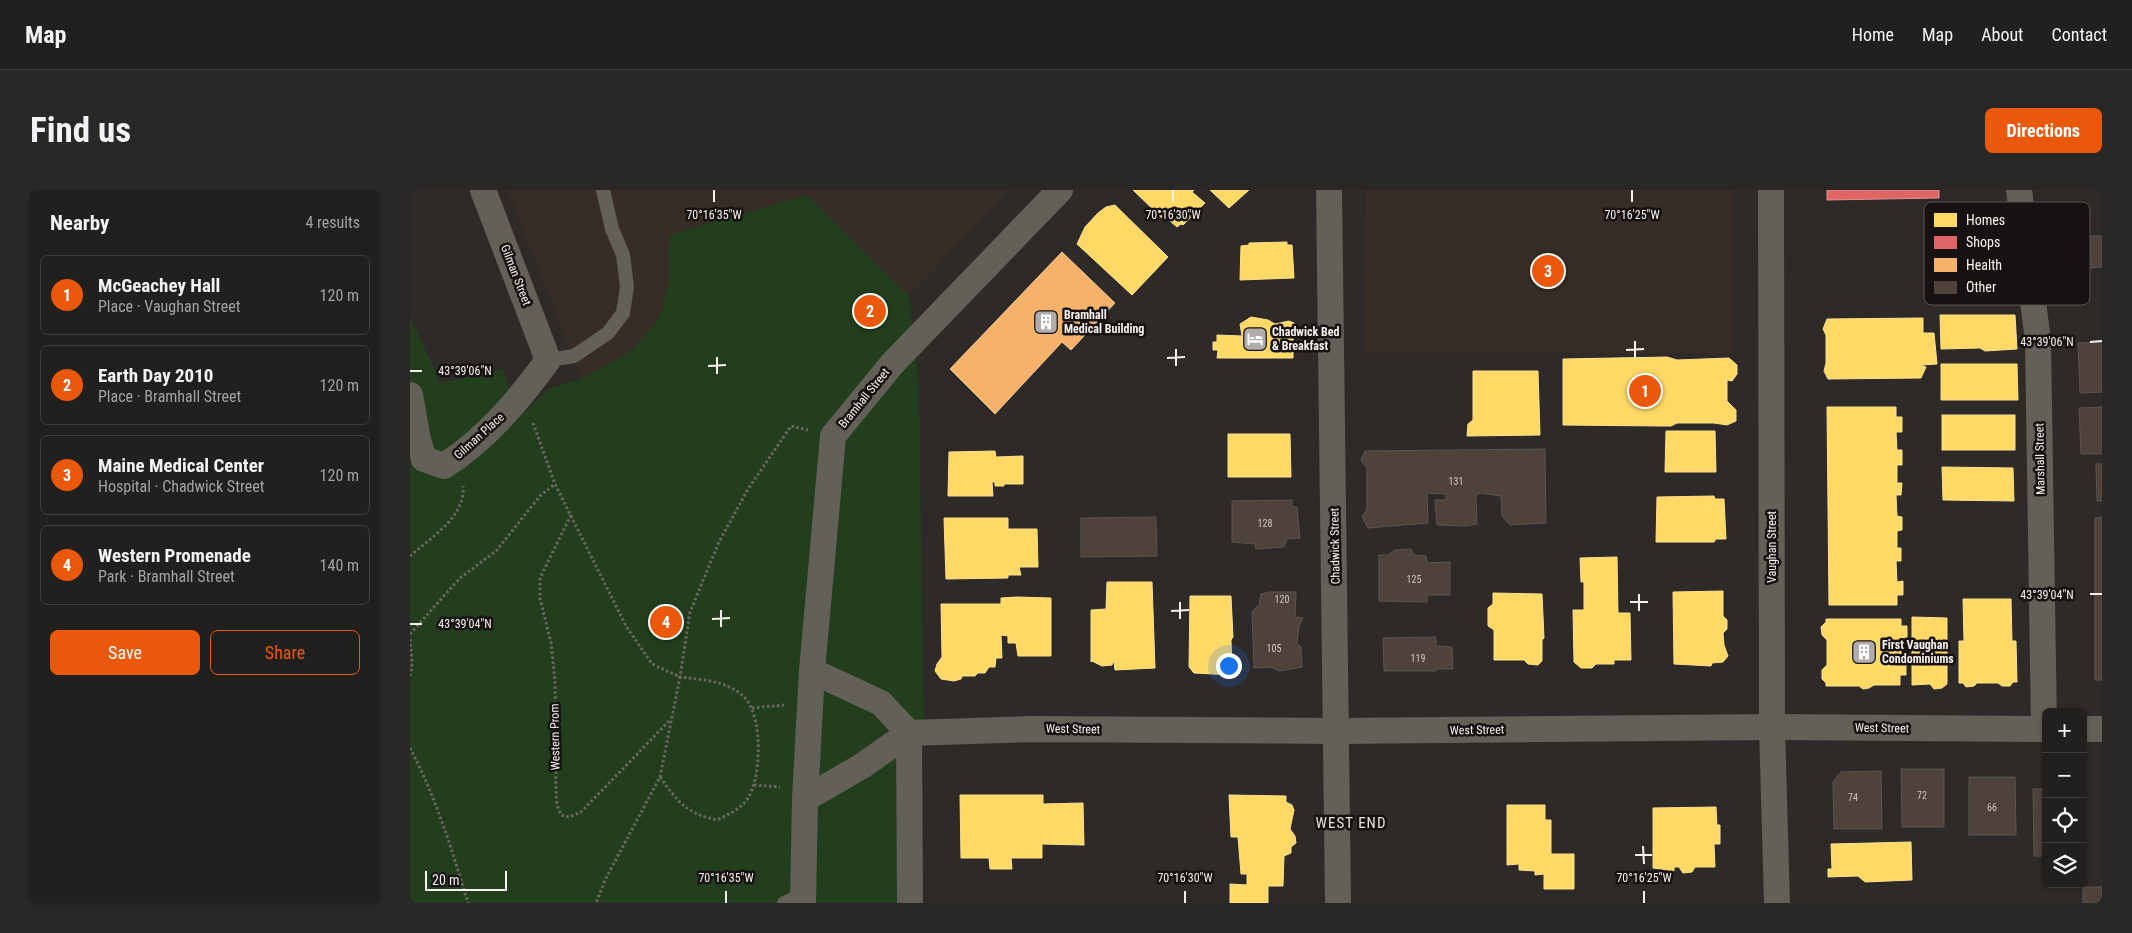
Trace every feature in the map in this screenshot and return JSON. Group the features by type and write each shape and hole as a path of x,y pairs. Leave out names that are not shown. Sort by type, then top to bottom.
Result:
{"street":[{"name":"Gilman Street","path":"483,190 548,360"},
{"name":"Bramhall Street","path":"812,671 833,436 892,364 1060,190"},
{"name":"Chadwick Street","path":"1329,190 1338,903"},
{"name":"Vaughan Street","path":"1771,190 1772,727 1777,903"},
{"name":"Marshall Street","path":"2033,305 2038,341 2045,708"},
{"name":"Gilman Place","path":"410,395 418,440 424,459 444,466 462,454 523,395 548,360"},
{"path":"797,900 812,671 881,704 909,733 910,903"},
{"name":"West Street","path":"909,733 1031,729 1337,732 1772,727 2042,729"},
{"path":"2087,729 2102,729"},
{"path":"805,799 862,766 909,733"}],"lane":[{"path":"548,360 574,356 608,333 623,313 628,287 623,255 612,229 603,190"}],"path":[{"path":"523,395 554,484 571,514 626,626 652,664 680,677 724,684 745,698 752,708 758,735 757,773 746,800 732,814 717,820 689,811 660,777"},
{"path":"596,903 605,880 660,777 680,677 690,612 719,542 748,489 790,426 833,436"},
{"path":"410,556 458,510 463,499 462,454"},
{"path":"410,634 460,578 496,551 540,496 554,484"},
{"name":"Western Prom","path":"571,514 540,578 540,598 552,653 555,690 556,805 561,815 569,817 581,812 671,718"},
{"path":"410,638 412,664 410,676"},
{"path":"410,748 421,769 452,849 468,903"}],"shaded area":[{"path":"508,190 1009,190 909,296 807,195 669,235 668,281 665,299 658,320 631,351 581,379"},
{"path":"1365,190 1732,190 1732,354 1364,352"}],"green space":[{"path":"807,195 909,296 919,385 924,732 910,733 911,903 410,903 410,317 441,383 503,369 520,416 551,388 581,379 631,351 658,320 665,299 668,281 669,235"}],"building: Homes":[{"path":"1133,190 1194,190 1192,192 1205,203 1183,225 1181,224 1177,227 1164,216 1162,218"},
{"path":"1210,190 1249,190 1229,208"},
{"path":"1115,205 1168,257 1132,295 1077,244 1085,227 1098,213 1106,207"},
{"path":"1287,242 1287,245 1292,245 1294,278 1240,280 1241,246 1249,245 1249,243"},
{"path":"1940,315 2015,315 2017,349 1985,351 1980,348 1941,349"},
{"name":"Chadwick Bed & Breakfast","path":"1251,317 1268,320 1275,324 1289,321 1294,323 1296,328 1293,335 1293,358 1217,358 1218,350 1213,350 1213,342 1217,342 1217,335 1242,336 1240,324"},
{"path":"1923,318 1923,333 1934,333 1937,364 1921,365 1926,367 1921,378 1828,379 1824,371 1826,363 1826,335 1823,329 1827,319"},
{"path":"1667,357 1677,360 1729,358 1737,365 1737,374 1732,381 1727,380 1727,401 1736,410 1736,421 1727,425 1677,423 1671,426 1563,425 1563,359"},
{"path":"1941,364 2017,364 2018,400 1941,400"},
{"path":"1473,371 1538,371 1540,435 1467,436 1468,424 1473,420"},
{"path":"1827,407 1896,407 1896,417 1902,417 1902,432 1896,432 1897,450 1902,450 1902,465 1897,465 1897,483 1902,483 1901,495 1896,495 1897,516 1902,517 1902,530 1897,531 1897,548 1901,548 1901,561 1896,561 1897,582 1903,581 1903,595 1897,595 1897,605 1829,605"},
{"path":"1942,415 2015,415 2015,450 1942,450"},
{"path":"1666,431 1715,431 1716,472 1665,472"},
{"path":"1228,434 1290,434 1291,477 1228,477"},
{"path":"995,451 996,457 1023,456 1023,484 995,486 995,482 992,482 993,496 948,496 949,452"},
{"path":"1942,467 2013,468 2014,501 1943,500"},
{"path":"1714,496 1715,499 1724,499 1726,539 1716,539 1714,542 1656,542 1657,497"},
{"path":"944,518 1008,518 1008,529 1037,529 1038,567 1019,567 1021,575 1008,575 1008,578 946,579"},
{"path":"1617,557 1618,613 1630,613 1631,660 1614,660 1614,664 1596,664 1592,668 1581,668 1574,662 1573,610 1584,610 1584,582 1581,582 1580,558"},
{"path":"1107,582 1152,582 1155,668 1115,670 1114,661 1112,665 1102,666 1091,662 1091,610 1106,609"},
{"path":"1723,591 1723,616 1727,620 1727,629 1723,633 1724,645 1728,656 1723,662 1712,663 1711,666 1674,664 1673,592"},
{"path":"1493,593 1542,594 1544,638 1542,640 1542,661 1538,665 1528,664 1524,660 1494,660 1494,630 1488,626 1488,608 1493,604"},
{"path":"1190,596 1231,596 1232,675 1194,673 1189,667"},
{"path":"1001,598 1051,598 1051,656 1018,656 1016,643 1008,643 1008,636 1001,635 1002,658 996,658 995,667 989,667 985,673 978,673 975,676 962,676 961,679 954,681 941,679 935,671 942,657 941,604 1001,604"},
{"path":"1963,599 2011,599 2012,641 2016,641 2017,682 2013,682 2010,686 2002,686 1998,683 1977,683 1974,686 1966,687 1963,683 1959,683 1959,641 1964,641"},
{"path":"1912,617 1947,618 1947,684 1942,688 1934,689 1930,684 1912,685"},
{"name":"First Vaughan Condominiums","path":"1826,619 1901,619 1901,626 1907,626 1907,642 1901,642 1901,662 1906,661 1906,675 1900,675 1900,685 1874,685 1863,689 1859,686 1826,686 1822,679 1822,670 1827,665 1827,640 1822,635 1821,627 1826,622"},
{"path":"960,795 1043,795 1043,804 1083,803 1084,845 1042,844 1042,858 1011,858 1012,869 990,869 989,858 961,858"},
{"path":"1229,795 1286,796 1286,802 1292,805 1294,810 1290,829 1295,836 1296,843 1291,847 1291,853 1284,856 1283,886 1268,886 1268,903 1230,903 1230,884 1247,885 1247,874 1241,874 1238,837 1231,837"},
{"path":"1507,805 1545,805 1545,820 1551,820 1551,854 1574,854 1574,889 1544,889 1544,874 1535,875 1535,871 1519,870 1519,864 1507,865"},
{"path":"1716,807 1717,825 1720,825 1720,844 1714,844 1715,867 1695,867 1692,872 1683,873 1679,867 1674,867 1674,871 1653,868 1653,808"},
{"path":"1911,842 1912,880 1865,882 1858,876 1828,877 1828,869 1832,869 1831,844"}],"building: Shops":[{"path":"1827,190 1939,190 1939,198 1827,200"}],"building: Health":[{"name":"Bramhall Medical Building","path":"1062,252 1115,303 1071,350 1062,342 995,414 950,369"}],"building: Other":[{"path":"2090,236 2102,236 2102,267 2091,268"},
{"path":"2102,342 2102,392 2080,393 2078,343"},
{"path":"2102,407 2102,454 2081,454 2079,408"},
{"path":"1545,449 1546,523 1510,525 1502,516 1501,496 1480,493 1476,495 1477,524 1466,526 1437,525 1435,500 1446,500 1446,494 1427,493 1428,523 1368,528 1362,517 1367,509 1367,468 1361,460 1365,451"},
{"path":"2096,464 2102,464 2102,501 2097,501"},
{"path":"1292,500 1292,507 1297,507 1300,538 1287,539 1284,547 1256,549 1255,544 1232,542 1232,501"},
{"path":"1156,517 1157,556 1081,557 1081,518"},
{"path":"2102,517 2102,680 2095,680 2095,518"},
{"path":"1411,549 1414,555 1426,556 1427,563 1450,562 1450,595 1427,595 1427,602 1379,601 1379,555 1388,555 1395,550"},
{"path":"1296,592 1295,617 1303,618 1299,626 1297,643 1301,647 1302,667 1279,671 1271,667 1254,668 1252,612 1259,605 1261,594"},
{"path":"1436,637 1436,646 1452,647 1453,669 1436,669 1436,671 1384,671 1383,638"},
{"path":"1901,769 1944,769 1944,827 1902,827"},
{"path":"1881,771 1882,829 1834,829 1833,782 1841,772"},
{"path":"1969,777 2015,777 2016,835 1969,835"},
{"path":"2033,789 2042,789 2042,856 2034,856"},
{"path":"2102,887 2102,903 2083,903 2083,888"}],"place":[{"name":"Maine Medical Center","path":"1548,271"},
{"name":"Earth Day 2010","path":"870,311"},
{"name":"Bramhall Medical Building","path":"1046,322"},
{"name":"Chadwick Bed & Breakfast","path":"1255,339"},
{"name":"McGeachey Hall","path":"1645,391"},
{"name":"Western Promenade","path":"666,622"},
{"name":"First Vaughan Condominiums","path":"1864,652"}],"district":[{"name":"WEST END","path":"1351,823"}]}
